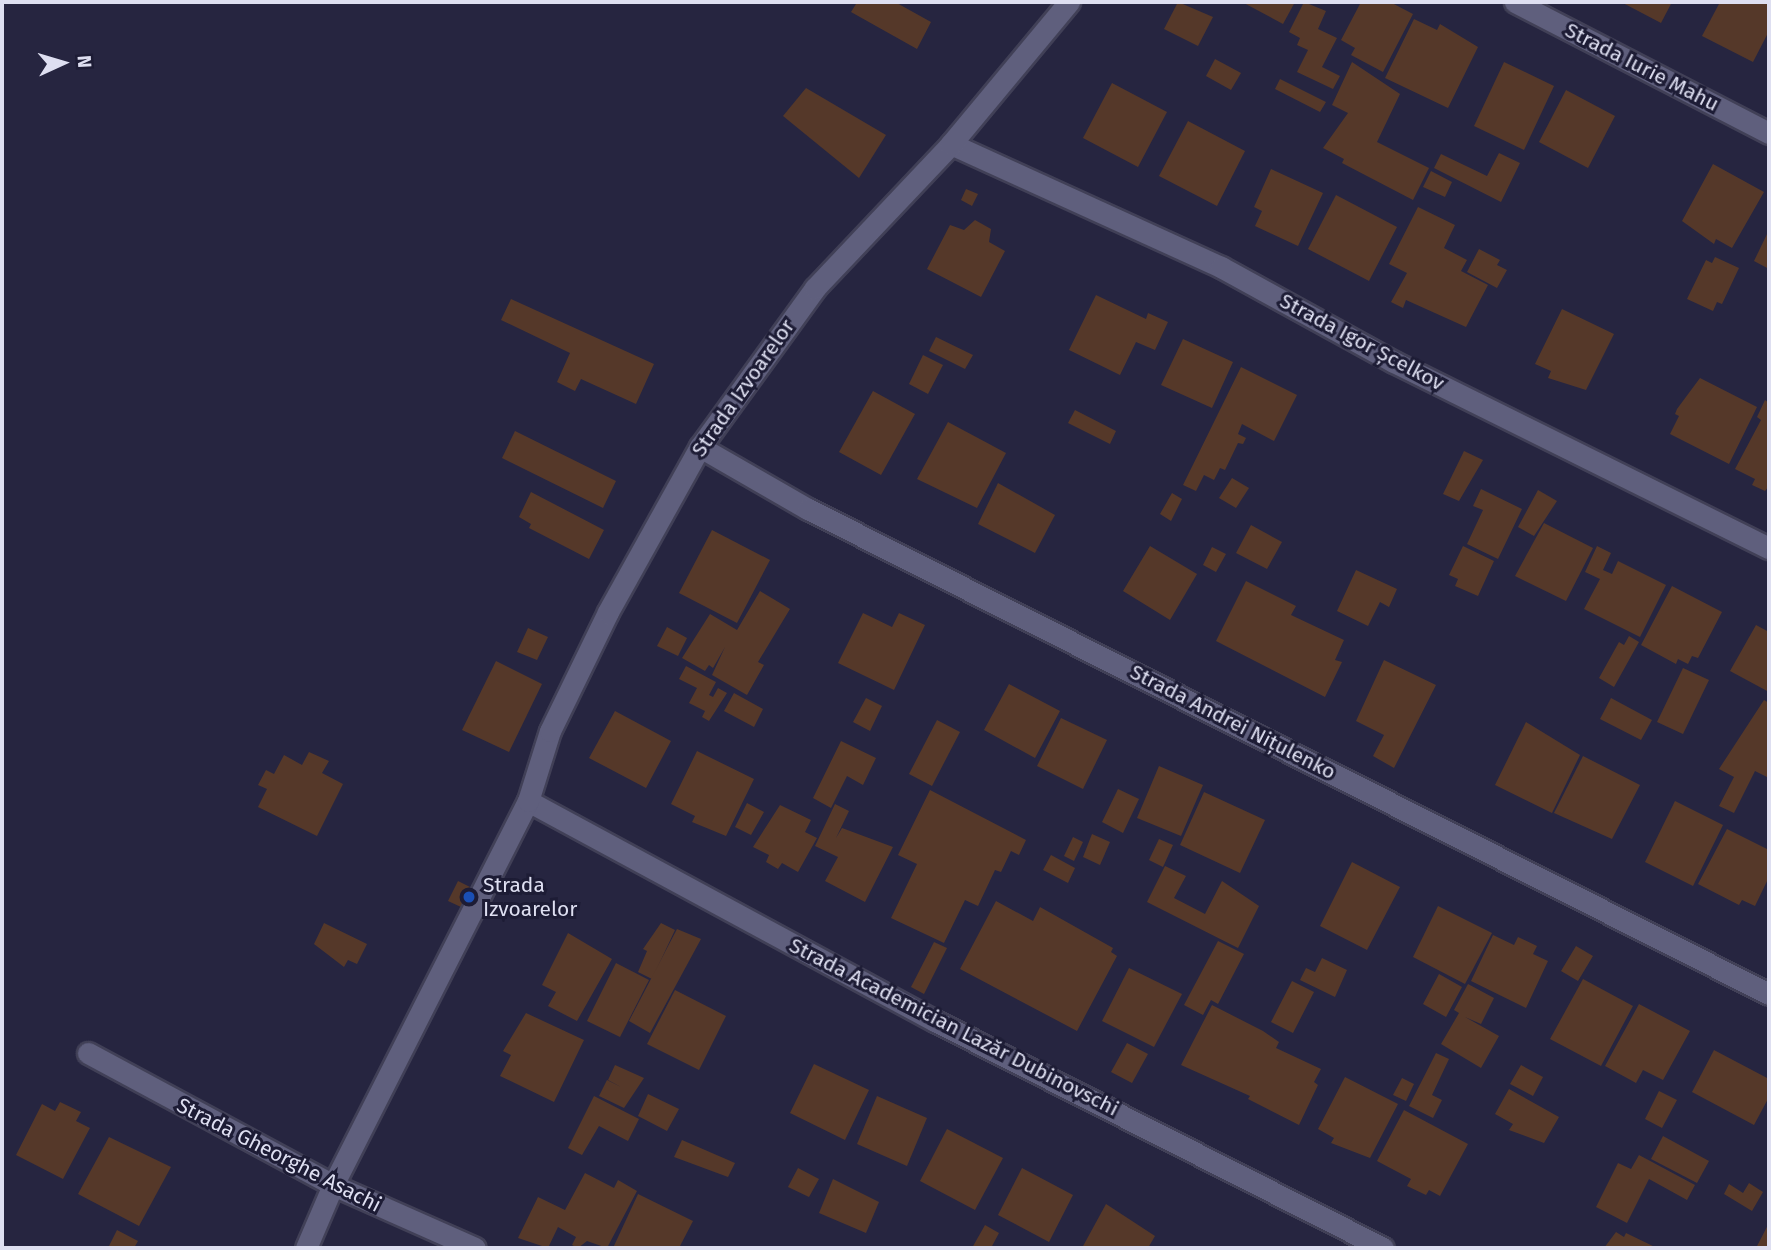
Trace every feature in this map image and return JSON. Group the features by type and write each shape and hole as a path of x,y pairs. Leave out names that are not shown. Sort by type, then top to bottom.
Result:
{"street":[{"name":"Strada Izvoarelor","path":"306,1248 333,1185 528,801 550,731 653,525 699,447 814,288 951,144 1069,2"},
{"name":"Strada Iurie Mahu","path":"1515,2 1769,133"},
{"name":"Strada Igor Șсelkov","path":"951,144 1222,267 1394,362 1769,548"},
{"name":"Strada Andrei Nițulenko","path":"699,447 808,509 1769,994"},
{"name":"Strada Academician Lazăr Dubinovschi","path":"528,801 935,1021 1383,1248"},
{"name":"Strada Gheorghe Asachi","path":"88,1053 333,1185 475,1248"}],"building":[{"path":"852,2 895,2 931,22 917,49 851,12 856,4"},
{"path":"1178,2 1213,17 1198,46 1164,29"},
{"path":"1242,2 1295,2 1283,24"},
{"path":"1304,2 1326,11 1318,29 1337,38 1322,67 1340,76 1333,89 1297,72 1308,50 1297,45 1300,38 1289,32"},
{"path":"1361,2 1390,2 1413,14 1383,72 1351,55 1355,48 1341,40"},
{"path":"1621,2 1672,2 1661,23"},
{"path":"1720,2 1769,2 1769,31 1753,62 1702,36"},
{"path":"1414,19 1437,30 1440,24 1478,47 1448,108 1385,78"},
{"path":"1215,59 1241,73 1231,90 1206,76"},
{"path":"1352,62 1400,94 1377,142 1429,168 1413,200 1342,163 1344,159 1323,148 1348,113 1332,105"},
{"path":"1504,62 1554,86 1524,150 1474,126"},
{"path":"1280,79 1326,102 1320,112 1275,89"},
{"path":"1112,83 1167,112 1138,167 1083,138"},
{"path":"806,88 886,135 859,178 783,116"},
{"path":"1566,90 1615,116 1588,168 1539,142"},
{"path":"1188,121 1245,151 1217,206 1159,176"},
{"path":"1499,153 1520,163 1501,202 1434,168 1441,154 1487,176"},
{"path":"1713,164 1764,192 1732,248 1716,239 1714,244 1682,221"},
{"path":"1271,169 1323,193 1298,246 1255,226 1262,211 1254,207"},
{"path":"1431,171 1452,182 1445,197 1423,187"},
{"path":"966,189 978,194 972,206 961,200"},
{"path":"1336,195 1397,227 1369,281 1308,249"},
{"path":"1418,207 1455,225 1444,248 1467,260 1461,271 1488,285 1466,327 1406,300 1403,308 1391,302 1407,273 1389,264"},
{"path":"975,220 991,229 989,242 1005,251 981,297 927,269 950,225 964,230"},
{"path":"1769,230 1769,269 1754,261"},
{"path":"1479,249 1500,260 1497,265 1507,270 1497,288 1467,272"},
{"path":"1715,257 1739,268 1722,304 1717,302 1713,311 1687,299 1706,260 1712,263"},
{"path":"1096,295 1146,319 1148,313 1168,322 1155,350 1136,342 1120,375 1069,350"},
{"path":"511,299 654,364 636,404 581,379 575,391 557,382 570,353 501,320"},
{"path":"1562,309 1614,334 1586,390 1548,378 1551,371 1535,364"},
{"path":"936,337 973,355 965,369 929,351"},
{"path":"1183,339 1233,362 1212,408 1161,385"},
{"path":"923,355 943,365 928,394 909,384"},
{"path":"1241,367 1297,395 1274,441 1242,424 1238,434 1246,438 1243,444 1238,443 1225,470 1220,468 1214,480 1204,475 1196,491 1183,485"},
{"path":"1700,378 1757,407 1729,464 1670,434 1679,416 1675,414 1677,409"},
{"path":"873,391 915,414 881,475 839,452"},
{"path":"1765,400 1769,403 1769,486 1765,491 1752,485 1755,479 1735,469 1761,420 1757,417"},
{"path":"1075,410 1116,431 1110,444 1068,423"},
{"path":"948,422 1006,453 977,508 917,479"},
{"path":"515,431 616,481 603,508 502,458"},
{"path":"1464,451 1483,460 1459,501 1443,494"},
{"path":"1232,478 1249,488 1236,508 1219,498"},
{"path":"998,483 1055,515 1035,553 978,524"},
{"path":"1481,489 1522,509 1498,559 1467,544 1483,510 1473,506"},
{"path":"1538,490 1557,501 1534,536 1518,527"},
{"path":"531,492 604,530 589,559 529,528 531,524 519,517"},
{"path":"1172,493 1182,499 1171,521 1160,514"},
{"path":"1544,523 1593,548 1566,601 1515,576"},
{"path":"1251,525 1282,542 1267,569 1236,553"},
{"path":"712,530 770,560 737,623 679,593"},
{"path":"1150,546 1197,574 1170,620 1123,591"},
{"path":"1463,546 1494,561 1478,596 1455,586 1458,579 1449,575"},
{"path":"1597,546 1611,553 1603,570 1612,574 1618,561 1666,585 1640,637 1584,609 1600,579 1585,572"},
{"path":"1212,547 1226,554 1216,572 1203,565"},
{"path":"1356,570 1397,589 1389,607 1380,602 1368,626 1337,611"},
{"path":"1246,581 1296,606 1291,615 1344,640 1335,660 1342,662 1325,697 1216,641"},
{"path":"1672,586 1722,612 1698,658 1692,656 1688,664 1678,659 1676,664 1641,645"},
{"path":"760,591 790,609 758,662 764,665 747,695 712,675 725,647 713,668 709,665 705,671 682,658 710,614 737,630"},
{"path":"863,613 892,627 899,613 925,625 894,690 838,663"},
{"path":"1756,625 1769,632 1769,692 1730,671"},
{"path":"667,627 687,638 678,656 657,646"},
{"path":"528,628 548,637 537,660 517,652"},
{"path":"1629,636 1639,642 1614,687 1599,678 1619,642 1624,645"},
{"path":"1384,660 1436,685 1394,768 1373,756 1384,735 1356,721"},
{"path":"496,661 542,684 509,752 462,730"},
{"path":"686,666 716,682 709,695 713,697 718,688 727,693 709,721 702,717 705,711 689,703 697,688 679,679"},
{"path":"1683,668 1709,680 1683,734 1657,722"},
{"path":"1009,684 1060,711 1035,758 984,730"},
{"path":"734,693 763,709 754,727 724,711"},
{"path":"866,698 882,706 870,731 853,722"},
{"path":"1611,698 1652,720 1641,740 1600,719"},
{"path":"1764,700 1769,703 1769,778 1755,771 1734,813 1719,806 1734,777 1719,769"},
{"path":"615,711 671,741 646,788 589,758"},
{"path":"1061,718 1107,740 1083,789 1037,766"},
{"path":"937,720 960,732 932,786 909,774"},
{"path":"1526,722 1580,755 1552,813 1495,785"},
{"path":"841,741 876,758 863,785 847,776 831,808 813,798"},
{"path":"697,751 754,779 726,836 692,822 695,816 671,804"},
{"path":"309,752 329,761 322,773 343,784 317,836 258,807 267,789 258,785 266,770 274,774 284,755 302,765"},
{"path":"1583,756 1640,785 1612,839 1554,813"},
{"path":"1159,766 1203,785 1181,836 1137,818"},
{"path":"1118,789 1139,799 1123,833 1102,822"},
{"path":"930,790 1026,840 1019,855 1011,851 1001,872 995,870 978,906 965,900 944,943 891,918 917,864 898,855"},
{"path":"1204,792 1265,820 1240,873 1180,845"},
{"path":"1675,801 1723,825 1693,886 1645,862"},
{"path":"747,803 764,812 751,835 735,827"},
{"path":"835,804 849,811 836,838 842,828 893,847 865,902 825,881 838,857 815,846"},
{"path":"780,805 811,820 805,832 817,838 798,872 782,863 778,869 766,862 769,855 753,847"},
{"path":"1727,829 1769,850 1769,877 1755,906 1742,900 1739,905 1698,884"},
{"path":"1092,834 1110,842 1100,865 1083,857"},
{"path":"1073,837 1083,842 1074,861 1064,856"},
{"path":"1159,839 1173,845 1163,867 1149,860"},
{"path":"1051,855 1075,868 1068,883 1043,870"},
{"path":"1352,862 1400,887 1367,950 1320,926"},
{"path":"1165,866 1186,876 1174,898 1205,914 1222,881 1259,906 1238,948 1147,902"},
{"path":"458,881 470,887 461,907 448,901"},
{"path":"996,901 1033,921 1040,907 1113,948 1111,952 1117,956 1077,1031 960,969"},
{"path":"1438,906 1492,933 1465,984 1413,957"},
{"path":"324,923 367,944 357,964 348,960 344,967 314,944"},
{"path":"661,923 675,930 652,979 638,972 647,951 643,949"},
{"path":"677,929 701,939 650,1033 629,1021"},
{"path":"568,933 612,959 577,1021 548,1006 556,992 542,985"},
{"path":"1493,935 1514,945 1518,937 1537,946 1533,954 1548,961 1526,1008 1471,981"},
{"path":"1218,941 1244,954 1218,1004 1211,1000 1203,1015 1184,1005"},
{"path":"934,942 947,948 924,994 911,987"},
{"path":"1576,946 1593,956 1578,981 1561,971"},
{"path":"1322,958 1347,970 1335,997 1300,980 1306,968 1315,972"},
{"path":"616,963 649,980 620,1037 587,1021"},
{"path":"1129,968 1182,994 1154,1047 1102,1021"},
{"path":"1439,974 1462,987 1446,1017 1423,1004"},
{"path":"1583,979 1633,1006 1601,1066 1550,1039"},
{"path":"1292,981 1314,992 1293,1033 1271,1022"},
{"path":"1468,984 1494,998 1481,1024 1465,1017 1499,1036 1481,1068 1441,1044 1459,1013 1454,1010"},
{"path":"675,990 726,1016 699,1070 647,1044"},
{"path":"1639,1004 1690,1031 1663,1080 1643,1070 1636,1083 1605,1066"},
{"path":"1212,1005 1263,1031 1279,1042 1276,1048 1321,1069 1314,1082 1318,1085 1299,1125 1248,1099 1250,1096 1181,1065"},
{"path":"526,1013 584,1040 554,1102 500,1076 511,1055 503,1051"},
{"path":"1127,1043 1148,1054 1132,1083 1111,1072"},
{"path":"1714,1050 1769,1079 1769,1097 1754,1125 1692,1092"},
{"path":"1436,1053 1449,1059 1432,1095 1442,1100 1433,1118 1409,1106"},
{"path":"814,1064 869,1090 845,1140 790,1113"},
{"path":"615,1065 644,1078 624,1108 599,1096 607,1080 621,1087 608,1080"},
{"path":"1521,1065 1543,1077 1533,1096 1510,1084"},
{"path":"1345,1077 1398,1104 1370,1158 1331,1143 1334,1138 1318,1129"},
{"path":"1402,1078 1414,1084 1406,1101 1393,1095"},
{"path":"1509,1089 1559,1117 1544,1143 1509,1130 1513,1124 1495,1114"},
{"path":"1659,1091 1677,1100 1662,1128 1645,1119"},
{"path":"648,1094 679,1109 667,1131 638,1116"},
{"path":"594,1096 639,1119 628,1141 599,1126 582,1155 568,1148"},
{"path":"877,1096 927,1118 907,1166 857,1144"},
{"path":"60,1102 81,1112 76,1121 90,1128 63,1179 16,1155 42,1104 55,1111"},
{"path":"1404,1110 1468,1144 1440,1196 1429,1190 1426,1195 1407,1186 1411,1179 1377,1161"},
{"path":"947,1129 1003,1158 975,1210 920,1181"},
{"path":"1663,1136 1709,1161 1697,1183 1651,1159"},
{"path":"109,1137 171,1167 139,1226 78,1194"},
{"path":"682,1140 735,1163 728,1177 674,1157"},
{"path":"1639,1155 1695,1185 1687,1200 1649,1179 1627,1223 1596,1207 1618,1163 1631,1169"},
{"path":"798,1168 819,1179 809,1197 788,1187"},
{"path":"1022,1168 1073,1195 1049,1242 998,1215"},
{"path":"585,1173 614,1188 618,1180 637,1191 607,1248 587,1241 578,1248 572,1245 576,1237 558,1227 548,1248 518,1238 538,1197 565,1210"},
{"path":"833,1179 879,1202 866,1233 819,1213"},
{"path":"1749,1183 1763,1192 1752,1211 1724,1194 1729,1184 1743,1193"},
{"path":"638,1194 693,1221 679,1248 613,1248"},
{"path":"1106,1204 1155,1236 1148,1248 1082,1248"},
{"path":"1769,1223 1769,1248 1756,1248"},
{"path":"985,1225 999,1233 991,1248 972,1248"},
{"path":"117,1230 138,1241 134,1248 108,1248"},
{"path":"1616,1232 1624,1237 1626,1233 1657,1248 1604,1248"}],"place":[{"name":"Strada Izvoarelor","path":"469,897"}]}
